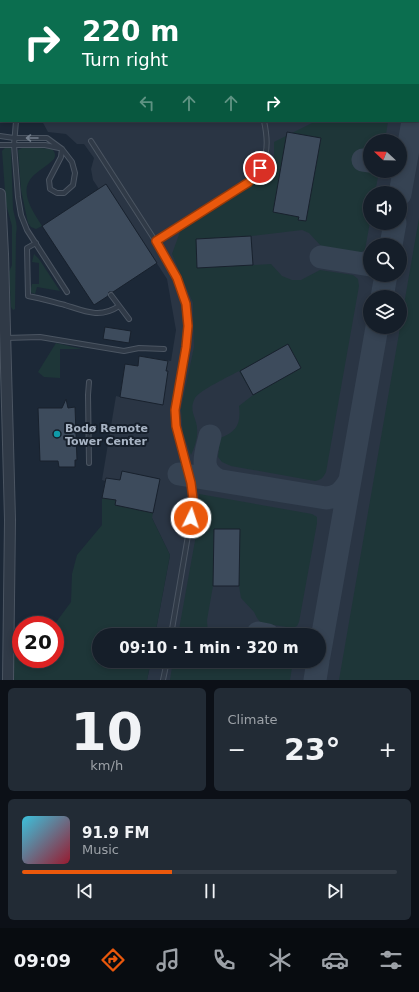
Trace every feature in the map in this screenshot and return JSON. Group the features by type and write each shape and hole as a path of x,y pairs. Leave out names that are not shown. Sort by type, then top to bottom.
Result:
{"street":[{"path":"0,194 5,338 4,438 10,520 7,619 8,680"}],"lane":[{"path":"16,122 14,145 21,215 27,230 67,292"},
{"path":"156,241 249,182 260,168 266,152 267,134 264,122"},
{"path":"0,136 14,138 47,138 62,148 72,162 76,173 73,185 64,193 57,193 50,189 49,180 61,157 62,148"},
{"path":"91,141 156,241 177,278 186,304 188,326 186,347 175,410 176,426 191,483 193,499 172,628"},
{"path":"0,145 45,145 62,148"},
{"path":"36,244 27,248 28,296 92,313 106,312 119,306"},
{"path":"111,295 129,319"},
{"path":"5,338 40,337 124,351 140,348 164,349"},
{"path":"89,382 90,463"},
{"path":"163,680 166,668"}],"shaded area":[{"path":"43,122 419,122 419,680 147,680 150,668 326,668 326,628 156,628 170,555 152,518 115,505 116,500 102,498 105,481 102,480 116,396 120,397 125,364 138,366 139,356 171,361 176,330 167,279 106,185 99,189 93,180 91,169 94,158 84,144 77,144 66,134 48,132"}],"green space":[{"path":"314,122 388,122 386,134 363,134 363,178 378,178 376,186 363,186 363,230 369,230 367,238 363,238 363,251 359,253 322,247 309,233 302,230 251,236 253,265 271,264 282,276 292,280 301,280 320,270 353,275 358,279 359,286 326,472 322,478 315,481 231,466 222,462 218,457 220,438 226,436 234,430 237,426 239,418 239,406 253,395 239,371 209,387 195,398 192,407 197,424 197,435 191,455 183,432 181,409 194,347 193,303 172,254 181,229 262,179 274,163 274,142"},
{"path":"6,147 10,147 11,149 13,209 17,227 15,309 13,310 11,307 9,272 12,265 12,226 6,204 2,151"},
{"path":"26,147 52,149 55,155 54,159 34,175 29,181 27,188 28,201 42,226 36,229 31,227 28,223 21,190 18,150"},
{"path":"419,218 419,680 339,680 399,334 407,334 407,290"},
{"path":"34,254 39,259 60,291 37,287 35,294 30,292 32,284 39,284 39,263 32,262"},
{"path":"56,343 82,349 60,349 60,378 44,377 38,372"},
{"path":"199,494 312,514 317,517 299,622 297,626 293,628 261,623 254,612 241,598 239,586 213,586 207,620 208,628 179,628 200,513"},
{"path":"102,498 116,500 115,505 153,513 152,518 170,555 156,628 92,628 92,668 150,668 147,680 8,680 9,634 12,634 12,668 64,668 64,616 61,616 71,602 72,574 77,555 102,525"},
{"path":"172,668 292,668 290,680 170,680"}],"building":[{"path":"287,132 321,138 306,221 298,220 299,217 273,212"},
{"path":"106,184 157,263 113,292 109,292 108,296 94,305 42,226"},
{"path":"251,236 253,265 197,268 196,239"},
{"path":"105,327 131,331 129,343 103,339"},
{"path":"288,344 301,368 253,395 240,371"},
{"path":"139,356 168,361 163,405 120,397 125,364 138,366"},
{"name":"Bodø Remote Tower Center","path":"66,399 68,408 75,407 77,460 75,460 75,467 59,467 58,461 40,461 38,408 62,408"},
{"path":"122,471 160,479 153,513 115,505 116,500 102,498 106,478 120,480"},
{"path":"214,529 240,529 239,586 213,586"}],"taxiway":[{"path":"401,186 413,122"},
{"path":"392,238 394,230"},
{"path":"321,257 363,264"},
{"path":"383,290 385,282"},
{"path":"324,628 376,334"},
{"path":"210,436 205,461 208,471 218,480"},
{"path":"179,474 326,498 340,493 345,489 349,482"},
{"path":"315,680 317,668"}],"place":[{"name":"Bodø Remote Tower Center","path":"57,434"}],"route":[{"path":"191,518 193,499 191,483 176,426 175,410 186,347 188,326 186,304 177,278 156,241 249,182 260,168"}]}
